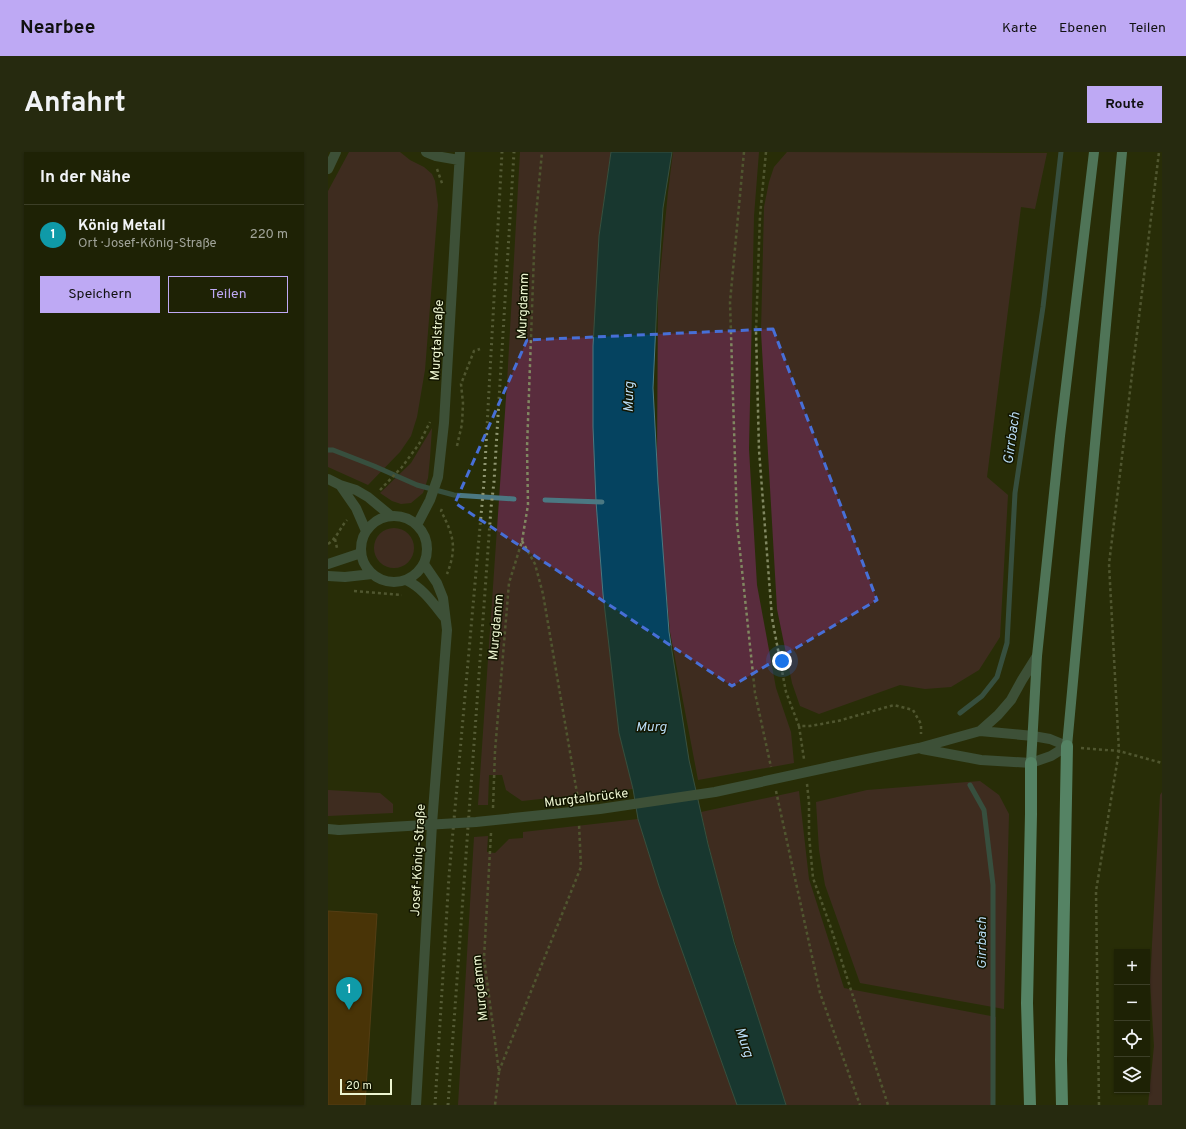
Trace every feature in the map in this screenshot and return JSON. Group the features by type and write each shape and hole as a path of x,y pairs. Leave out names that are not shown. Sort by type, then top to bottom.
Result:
{"highway":[{"path":"1062,1105 1061,1060 1067,746"},
{"path":"1030,1105 1027,1003 1031,763"}],"main road":[{"path":"1031,763 1037,656 1060,436 1094,152"},
{"path":"1067,746 1122,152"}],"street":[{"path":"328,168 336,152"},
{"path":"426,152 436,156 459,156"},
{"name":"Murgtalstraße","path":"417,525 430,500 438,477 444,423 459,156"},
{"path":"328,479 356,490 368,497 391,516"},
{"path":"340,485 356,508 366,531"},
{"path":"400,516 417,525 422,531 427,544 427,551 424,564 416,573 406,580 393,582 386,581 372,574 367,568 361,553 362,541 366,531 371,525 384,517 400,516"},
{"path":"328,564 361,553"},
{"name":"Josef-König-Straße","path":"416,1105 432,824 447,630 443,598 437,583 424,564"},
{"path":"328,576 372,574"},
{"path":"406,580 414,583 426,594 445,618"},
{"path":"980,731 998,715 1011,700 1037,656"},
{"path":"980,731 1033,736 1050,739 1067,746"},
{"name":"Murgtalbrücke","path":"328,829 339,830 476,822 600,809 715,792 919,748 980,731"},
{"path":"919,748 980,760 1031,763 1050,756 1067,746"}],"path":[{"name":"Murgdamm","path":"493,813 495,751 509,583 522,541 528,505 526,448 535,242 542,152"},
{"path":"744,152 730,302 737,523 755,693 771,770"},
{"path":"766,152 760,216 756,331 759,450 772,618 786,692 799,726 804,765"},
{"path":"1099,1105 1096,891 1119,751 1109,564 1159,152"},
{"path":"461,384 474,351 480,349"},
{"path":"380,490 402,467 419,444 430,421"},
{"path":"799,726 810,726 838,721 894,704 913,710 922,724 919,748"},
{"path":"1067,746 1119,751 1162,763"},
{"path":"806,780 809,804 813,878 831,928 888,1105"},
{"path":"775,786 820,994 860,1105"},
{"name":"Murgdamm","path":"492,828 484,958 499,1072 495,1105"}],"highlighted area":[{"path":"773,329 877,600 732,686 455,503 527,340"}],"shaded area":[{"path":"349,152 400,152 410,160 424,167 432,174 435,181 438,205 425,370 417,417 411,436 400,452 368,485 328,467 328,191"},
{"path":"520,152 611,152 599,236 593,427 596,501 603,594 619,733 633,789 522,801 506,790 502,775 489,775 488,805 478,805 507,383"},
{"path":"673,152 759,152 754,216 749,449 757,585 776,688 791,732 794,763 698,780 670,632 662,547 657,461 658,295"},
{"path":"787,152 1047,153 1035,209 1021,207 987,477 1008,495 1000,637 979,670 951,687 925,689 900,685 819,714 800,706 792,683 777,609 761,332 764,207 769,182 774,167"},
{"path":"432,428 428,478 423,493 411,503 401,504 392,501 380,493 411,463"},
{"path":"394,528 405,531 411,537 414,548 411,559 405,565 394,568 383,565 377,559 374,548 377,537 383,531"},
{"path":"980,781 999,795 1009,814 1004,1009 860,983 825,885 819,850 816,802 867,790"},
{"path":"328,790 380,793 393,804 393,813 328,816"},
{"path":"799,791 809,879 844,988 996,1017 995,1105 786,1105 729,923 701,812"},
{"path":"1162,792 1162,1105 1148,1105 1154,1046 1150,982 1160,795"},
{"path":"638,819 659,886 737,1105 458,1105 474,837 488,836 487,852 495,853 509,839 523,838 523,832"}],"water":[{"name":"Murg","path":"611,152 672,152 663,208 653,388 658,483 669,632 689,760 708,844 734,942 786,1105 737,1105 659,886 638,819 633,789 619,733 603,594 596,501 593,427 593,346 599,236"}],"building":[{"path":"328,911 377,914 365,1105 328,1105"}],"waterway":[{"name":"Girrbach","path":"960,713 982,696 997,677 1007,643 1015,493 1043,307 1061,152"},
{"path":"328,450 333,450 374,466 417,485 454,495 514,499"},
{"path":"545,500 602,502"},
{"name":"Girrbach","path":"970,785 984,810 993,885 993,1105"}],"railway":[{"path":"435,1105 449,876 484,482 502,152"},
{"path":"448,1105 494,482 514,152"}],"place":[{"name":"König Metall","path":"349,1010"}]}
